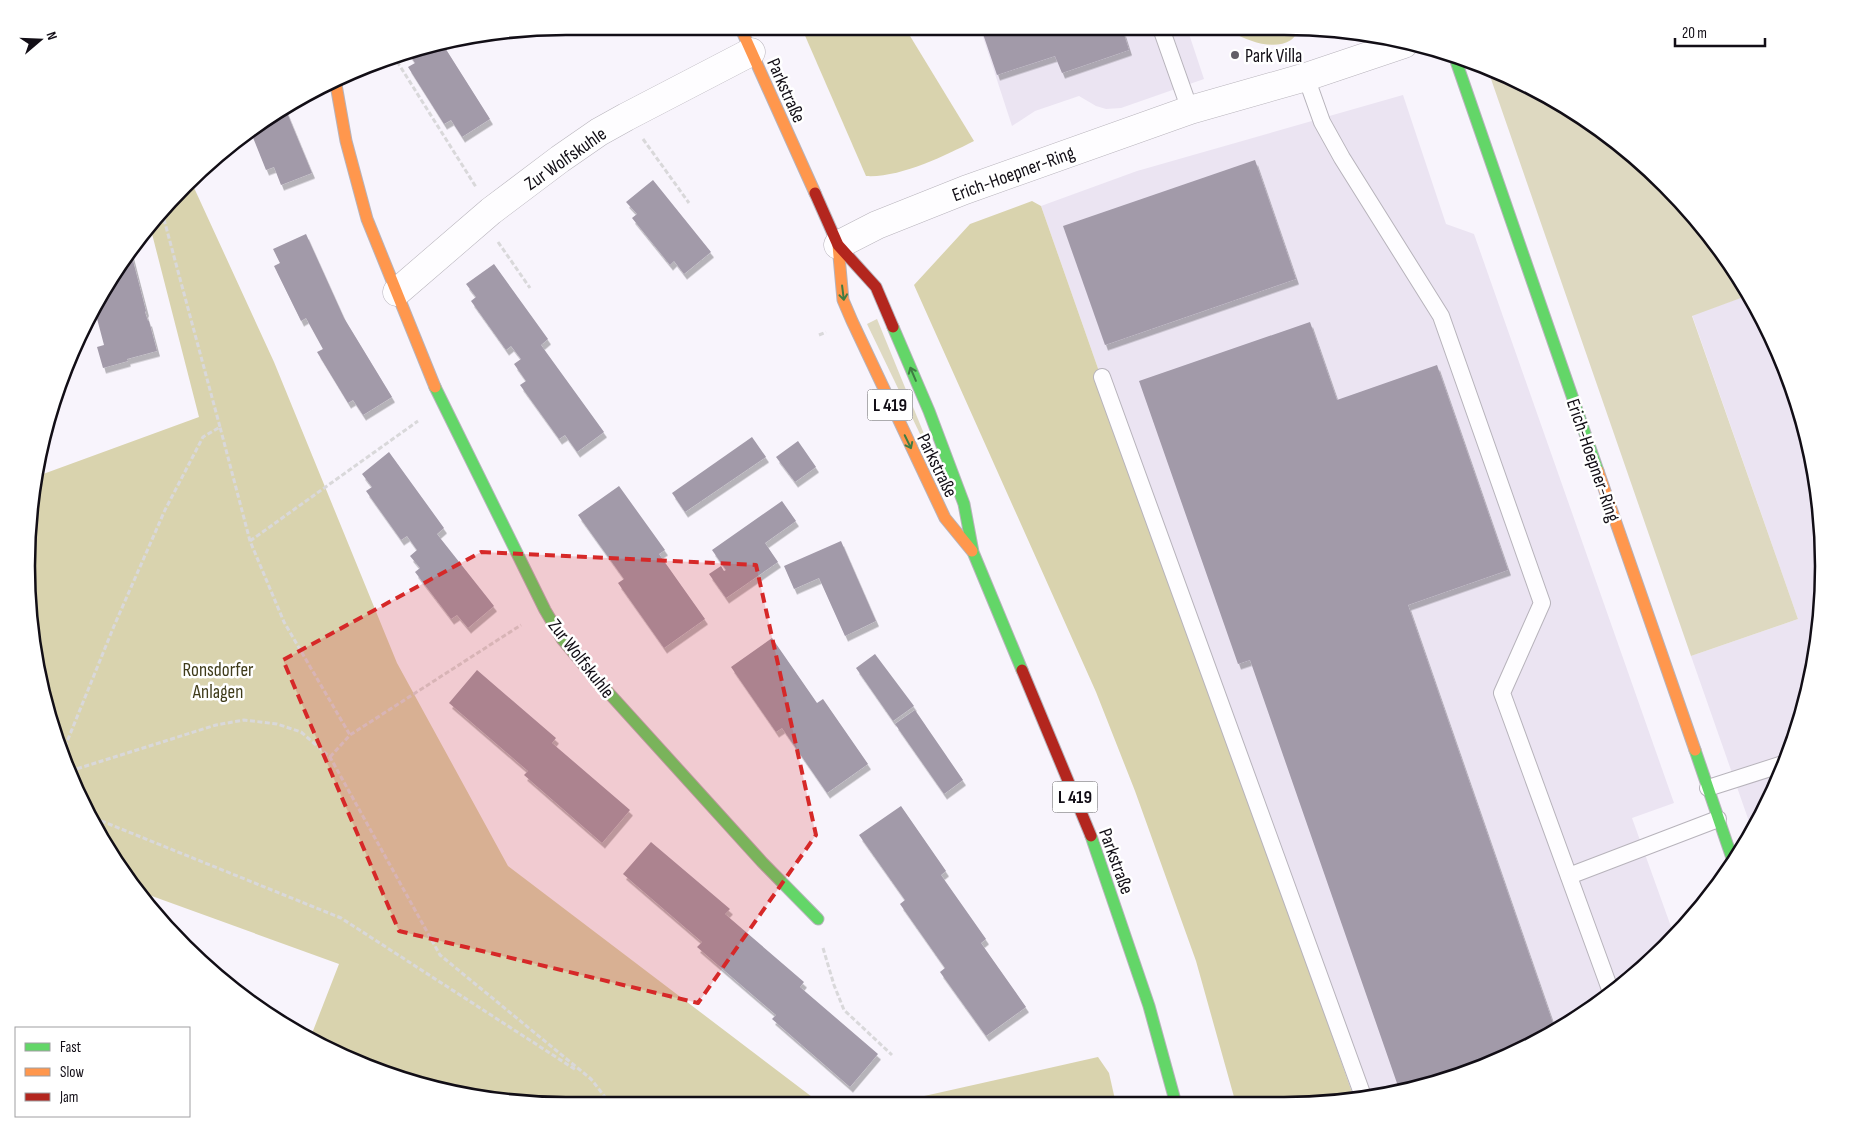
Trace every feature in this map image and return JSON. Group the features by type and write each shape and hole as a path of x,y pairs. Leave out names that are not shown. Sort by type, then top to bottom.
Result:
{"street":[{"name":"Zur Wolfskuhle","path":"397,292 491,211 560,159 599,132 746,41"},
{"name":"Parkstraße","path":"746,41 838,245 876,287 929,411 964,504 973,552 1082,815 1146,997 1174,1097"},
{"name":"Erich-Hoepner-Ring","path":"838,245 877,225 965,190 1190,110 1306,77 1396,47"},
{"name":"Erich-Hoepner-Ring","path":"1457,64 1730,854"},
{"name":"Zur Wolfskuhle","path":"336,87 346,141 367,219 442,403 544,610 562,638 599,683 762,862 818,919"},
{"name":"Parkstraße","path":"838,245 843,300 852,321 944,518 973,552"}],"lane":[{"path":"1163,35 1190,110"},
{"path":"1306,77 1322,122 1342,158 1441,316 1542,603 1502,693 1609,986"},
{"path":"1102,377 1361,1091"},
{"path":"1708,788 1776,767"},
{"path":"1569,876 1718,820"}],"path":[{"path":"398,62 491,211"},
{"path":"654,155 689,203"},
{"path":"164,220 250,541 284,622 350,734"},
{"path":"501,247 530,288"},
{"path":"250,541 442,403"},
{"path":"66,745 114,626 165,510 202,437 220,427"},
{"path":"330,757 350,734 544,610"},
{"path":"75,769 216,725 244,720 277,724 301,732 330,757 440,955 591,1079 605,1097"},
{"path":"100,820 341,918 591,1079"},
{"path":"818,919 829,967 844,1010 892,1056"}],"highlighted area":[{"path":"481,552 756,565 816,835 698,1003 399,931 283,660"}],"shaded area":[{"path":"982,35 1189,35 1204,79 1121,108 1106,109 1096,106 1079,96 1035,111 1012,126"},
{"path":"1491,77 1550,106 1579,124 1634,167 1683,216 1726,271 1742,298 1692,316 1798,619 1691,656"},
{"path":"1403,95 1446,224 1474,234 1674,803 1632,818 1671,928 1634,965 1579,1008 1519,1042 1455,1069 1388,1087 1352,1092 1041,206 1137,171"},
{"path":"1742,297 1744,301 1775,363 1787,395 1805,462 1814,531 1814,601 1805,670 1787,737 1775,769 1749,822 1691,656 1798,619 1692,315"},
{"path":"877,319 947,490 867,324"}],"green space":[{"path":"805,35 909,35 974,141 907,170 879,176 866,176"},
{"path":"1237,35 1295,35 1292,39 1277,45 1262,44"},
{"name":"Ronsdorfer Anlagen","path":"194,188 274,362 397,663 508,866 812,1097 531,1096 462,1087 395,1069 363,1057 312,1032 339,964 150,895 124,861 106,832 75,769 63,737 45,670 40,635 36,601 36,531 43,474 199,417 152,234"},
{"path":"1032,201 1041,206 1352,1092 1319,1096 1234,1097 1196,961 1135,791 1096,692 914,285 970,224"},
{"path":"1098,1057 1109,1073 1114,1097 920,1097"}],"building":[{"path":"983,35 1124,35 1129,50 1062,73 1055,56 997,75"},
{"path":"446,49 490,119 462,137 451,120 444,124 408,67 415,63 412,58"},
{"path":"287,114 312,173 281,185 274,167 266,170 253,138"},
{"path":"1255,160 1296,279 1105,345 1063,226"},
{"path":"653,180 711,252 684,274 674,261 670,265 632,218 637,214 626,202"},
{"path":"306,234 344,318 392,397 363,415 353,400 348,403 317,352 323,349 306,318 301,321 274,266 280,263 273,249"},
{"path":"133,259 145,312 157,351 103,368 97,347 104,345 97,318"},
{"path":"494,264 548,339 541,345 604,432 577,452 565,435 559,439 520,385 526,381 514,364 521,359 511,346 506,350 471,301 476,297 466,284"},
{"path":"1310,322 1337,400 1437,365 1508,570 1408,605 1553,1024 1487,1057 1455,1069 1398,1085 1250,660 1238,664 1139,381"},
{"path":"752,437 766,457 685,512 672,493"},
{"path":"798,441 816,467 795,482 776,457"},
{"path":"389,452 444,528 437,534 494,606 468,628 457,615 451,619 415,572 420,568 410,556 417,550 407,536 401,540 366,491 372,487 362,474"},
{"path":"619,486 665,550 659,554 705,619 664,648 618,583 624,579 578,515"},
{"path":"782,501 796,521 765,543 778,562 726,598 709,574 721,566 724,571 726,570 712,550"},
{"path":"841,541 876,621 845,636 819,578 794,589 784,566"},
{"path":"772,638 817,703 823,699 868,764 827,793 782,728 776,732 731,667"},
{"path":"875,654 914,706 893,721 856,668"},
{"path":"477,670 556,738 552,743 630,810 602,843 524,775 528,771 449,703"},
{"path":"915,710 963,780 944,794 895,724"},
{"path":"901,806 946,871 941,875 986,939 981,943 1026,1007 986,1036 940,972 945,968 900,904 905,900 859,835"},
{"path":"651,842 730,909 725,914 804,982 800,987 878,1054 850,1087 772,1019 776,1015 697,947 702,942 623,874"}],"traffic: fast":[{"path":"1457,64 1598,471"},
{"path":"893,327 929,411 964,504 973,552 1022,670"},
{"path":"435,387 545,610 562,639 762,862 818,919"},
{"path":"1695,750 1731,854"},
{"path":"1091,836 1149,1006 1174,1097"}],"traffic: slow":[{"path":"744,35 815,193"},
{"path":"336,87 346,141 367,219 435,387"},
{"path":"838,245 843,300 852,321 945,518 972,551"},
{"path":"1598,471 1695,750"}],"traffic: jam":[{"path":"815,193 838,245 876,287 893,327"},
{"path":"1022,670 1091,836"}],"place":[{"name":"Park Villa","path":"1235,55"}]}
